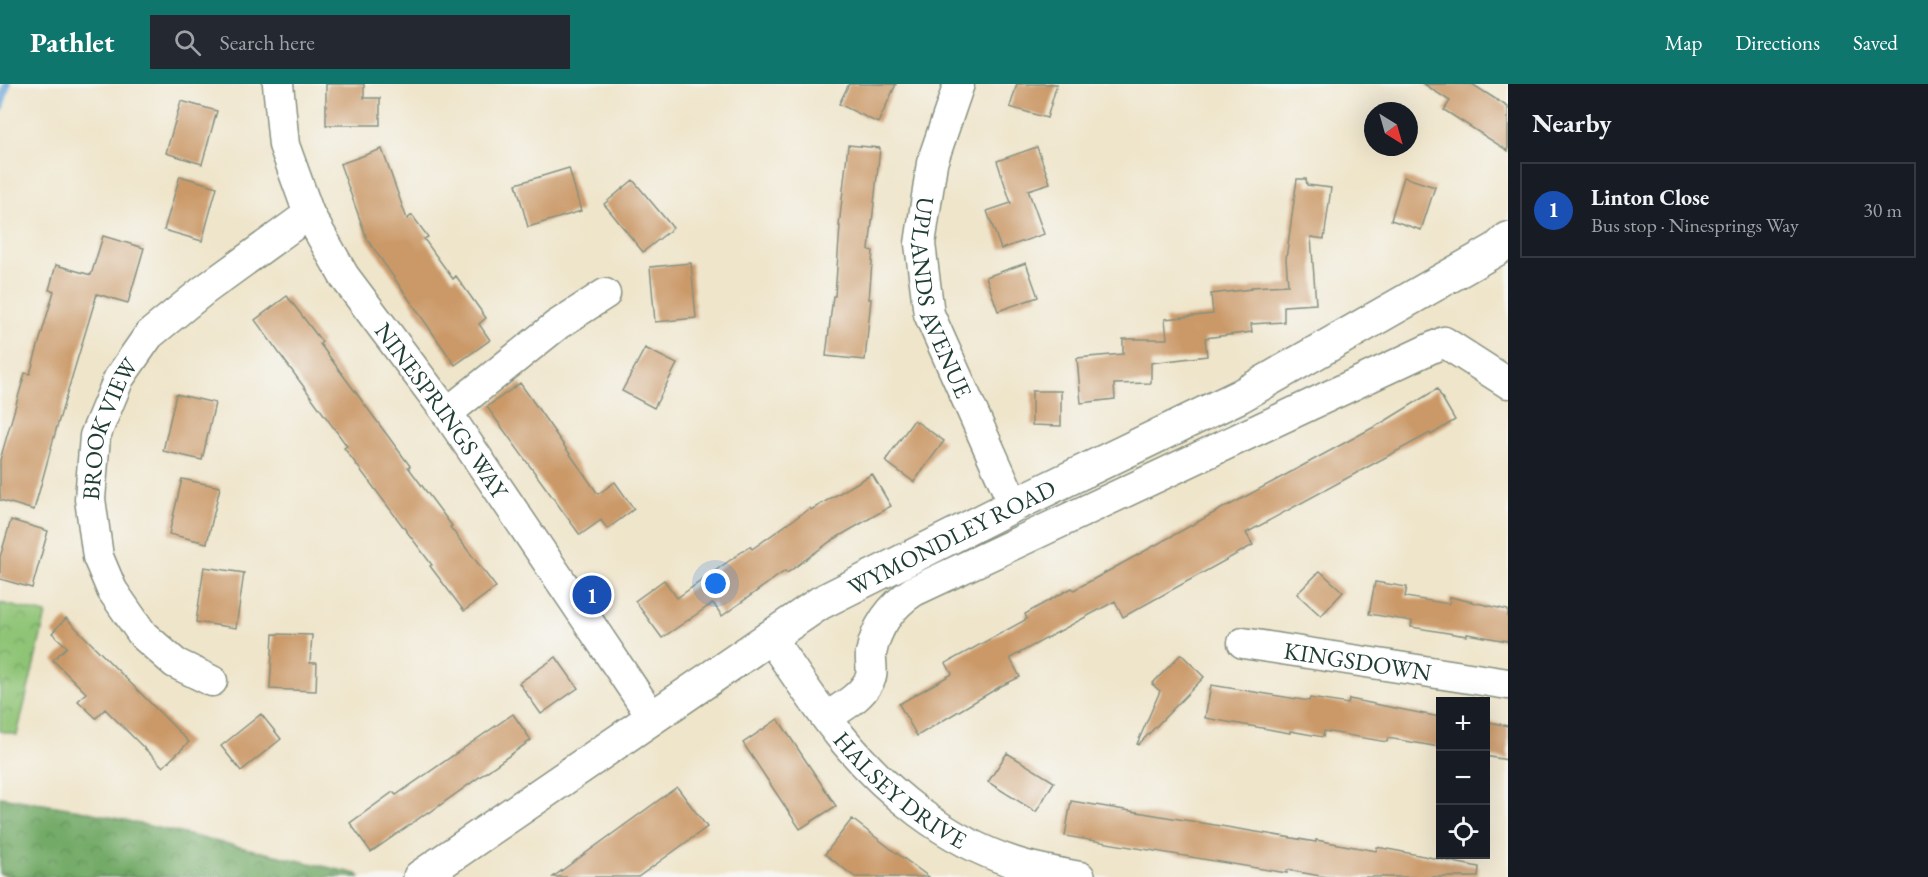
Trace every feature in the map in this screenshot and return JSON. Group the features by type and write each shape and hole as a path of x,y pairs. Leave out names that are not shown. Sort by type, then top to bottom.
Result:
{"street":[{"name":"NINESPRINGS WAY","path":"278,84 284,145 309,214 344,276 447,413 652,717"},
{"name":"UPLANDS AVENUE","path":"959,84 932,163 920,244 929,314 1014,505"},
{"name":"BROOK VIEW","path":"212,681 175,663 143,635 112,590 99,556 90,499 95,436 118,378 148,335 203,291 309,214"},
{"name":"WYMONDLEY ROAD","path":"420,877 820,603 1014,505 1240,396 1504,252"},
{"path":"447,413 558,325 605,294"},
{"name":"WYMONDLEY ROAD","path":"827,717 855,698 870,680 871,657 880,625 900,600 914,591 1444,342 1508,383"},
{"name":"HALSEY DRIVE","path":"769,636 840,735 881,780 914,808 950,834 987,853 1014,862 1080,877"},
{"name":"KINGSDOWN","path":"1243,644 1508,684"}],"green space":[{"path":"0,603 46,614 17,735 0,731"},
{"path":"0,797 80,810 357,874 360,877 14,877 0,874"}],"building":[{"path":"326,84 364,84 364,98 380,98 380,125 326,125"},
{"path":"849,84 896,84 878,123 839,104"},
{"path":"1017,84 1057,84 1047,118 1010,107"},
{"path":"1424,84 1472,84 1508,107 1508,151 1444,110 1450,101"},
{"path":"181,101 217,111 202,164 166,153"},
{"path":"848,145 880,148 869,250 873,251 865,360 826,356 833,296 835,296 839,226"},
{"path":"1037,147 1050,183 1028,190 1044,234 1001,249 987,211 1011,203 997,161"},
{"path":"382,149 407,219 412,215 428,237 424,239 453,279 456,276 486,318 479,324 490,340 455,365 367,239 340,164"},
{"path":"569,168 581,211 528,227 516,184"},
{"path":"180,176 217,187 202,241 164,230"},
{"path":"1404,177 1435,187 1421,230 1391,220"},
{"path":"1297,179 1306,179 1307,185 1331,188 1324,239 1311,237 1316,304 1284,306 1284,322 1251,324 1252,332 1205,338 1207,356 1151,363 1151,383 1114,384 1115,399 1081,403 1077,358 1123,354 1123,339 1167,339 1165,319 1213,314 1211,294 1251,289 1251,287 1288,285 1286,259"},
{"path":"633,180 673,228 643,252 604,204"},
{"path":"103,236 144,248 128,303 97,294 34,510 0,500 0,460 25,373 30,374 54,291 49,290 56,265 91,275"},
{"path":"691,263 696,318 655,322 650,267"},
{"path":"1026,263 1038,297 998,311 986,277"},
{"path":"287,296 410,466 408,467 452,526 450,527 496,587 464,611 344,448 347,446 255,320"},
{"path":"645,348 677,364 654,408 622,391"},
{"path":"520,383 598,494 615,482 634,509 607,529 601,520 580,535 487,407"},
{"path":"1437,389 1455,420 1246,533 1253,545 1123,617 1115,601 1010,658 1020,677 917,736 899,704 952,674 946,663 1027,619 1025,614 1048,601 1072,588 1074,590 1385,421"},
{"path":"1032,391 1061,391 1061,426 1032,425"},
{"path":"176,394 215,403 202,460 163,451"},
{"path":"914,420 944,441 914,482 885,461"},
{"path":"872,474 891,506 831,541 722,616 713,603 662,638 635,601 664,580 677,598 750,546 752,549 810,508 811,510"},
{"path":"182,479 220,487 207,543 169,534"},
{"path":"11,520 48,531 32,588 0,579 0,557"},
{"path":"204,567 244,573 236,628 196,622"},
{"path":"1320,571 1343,592 1321,616 1297,594"},
{"path":"1375,582 1407,587 1405,597 1449,604 1450,597 1508,610 1508,641 1411,627 1412,621 1369,614"},
{"path":"66,618 189,742 163,767 105,709 96,718 78,701 86,693 53,660 67,647 52,633"},
{"path":"273,634 312,635 310,663 317,663 316,691 270,689"},
{"path":"1181,654 1204,677 1138,745 1160,691 1152,684"},
{"path":"556,657 578,688 541,714 519,683"},
{"path":"1211,685 1309,701 1310,698 1348,704 1349,699 1436,716 1436,746 1388,738 1387,742 1324,731 1323,737 1290,731 1290,733 1205,718"},
{"path":"261,714 281,739 241,771 221,746"},
{"path":"513,714 531,740 371,852 350,823 393,792 396,795"},
{"path":"778,719 836,806 800,829 743,743"},
{"path":"1490,722 1508,726 1508,760 1490,757"},
{"path":"1007,753 1054,782 1036,812 988,782"},
{"path":"677,787 707,827 677,849 638,877 553,877"},
{"path":"1071,801 1316,842 1316,840 1376,851 1377,847 1479,867 1478,877 1326,877 1287,870 1287,873 1065,836"},
{"path":"852,819 929,877 855,877 825,854"}],"waterway":[{"path":"0,108 7,84"}],"place":[{"name":"Linton Close","path":"592,595"}]}
